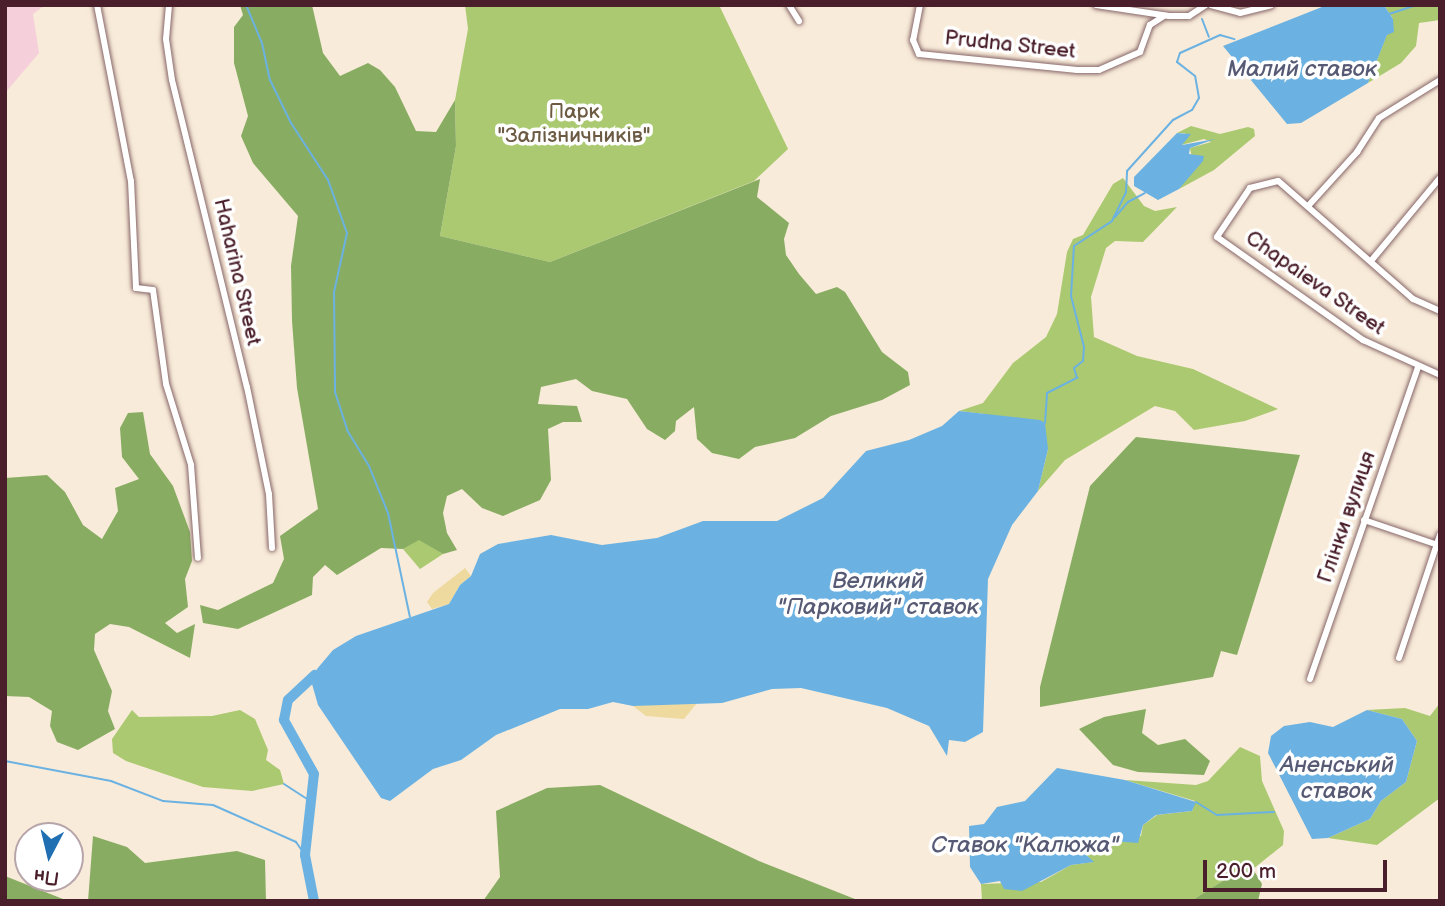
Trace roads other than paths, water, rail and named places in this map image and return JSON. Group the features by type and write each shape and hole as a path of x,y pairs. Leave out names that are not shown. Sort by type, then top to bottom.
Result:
{"street":[{"path":"97,5 131,181 136,288 153,290 166,384 191,465 198,558"},
{"name":"Haharina Street","path":"169,5 166,39 172,80 247,387 269,494 272,548"},
{"path":"789,5 799,21"},
{"name":"Prudna Street","path":"920,5 913,40 919,54 1077,70 1099,70 1140,52 1150,25 1164,16"},
{"path":"1096,5 1164,16 1189,16 1209,5 1240,13 1271,5"},
{"path":"1144,13 1150,25"},
{"path":"1440,80 1379,118 1357,152 1309,205 1413,299 1440,311"},
{"path":"1371,261 1440,178"},
{"name":"Chapaieva Street","path":"1309,205 1278,181 1250,188 1217,237 1363,340 1440,375"},
{"name":"Глінки вулиця","path":"1310,679 1418,367"},
{"path":"1364,520 1438,545"},
{"path":"1399,658 1440,535"}],"water":[{"name":"Малий ставок","path":"1327,5 1384,5 1393,19 1394,32 1387,35 1368,83 1301,123 1287,124 1223,46"},
{"path":"1177,133 1191,134 1182,145 1215,139 1190,148 1189,154 1204,156 1203,161 1179,189 1158,200 1134,186 1134,177"},
{"name":"Великий \"Парковий\" ставок","path":"959,411 1040,420 1045,423 1048,449 1038,491 1012,525 988,579 983,732 965,742 949,740 947,756 929,726 887,708 801,688 772,689 722,703 633,706 613,702 588,709 560,709 496,735 461,760 433,769 390,801 381,798 318,705 312,684 317,669 333,650 356,636 449,604 460,585 471,576 480,554 498,544 551,535 602,545 657,538 703,521 777,521 823,498 866,451 909,440 942,426"},
{"name":"Аненський ставок","path":"1367,710 1402,719 1417,741 1406,782 1381,801 1370,819 1328,838 1312,839 1268,753 1271,736 1284,726 1310,722 1333,727"},
{"name":"Ставок \"Калюжа\"","path":"1057,768 1125,780 1196,802 1192,811 1156,815 1143,825 1138,843 1113,841 1103,847 1093,846 1084,853 1094,862 1071,865 1022,891 1004,889 1000,881 981,884 970,867 969,826 984,824 997,807 1025,801"}],"waterway":[{"path":"246,5 262,43 270,80 291,123 328,180 347,233 334,292 335,392 347,430 369,466 388,513 410,617"},
{"path":"1389,14 1417,5"},
{"path":"1202,19 1209,37"},
{"path":"1045,423 1047,393 1077,378 1074,368 1083,361 1084,347 1071,296 1074,246 1112,221 1126,192 1127,171 1173,120 1192,110 1199,98 1195,76 1177,62 1180,53 1220,35 1234,39"},
{"path":"1115,217 1128,202 1145,193"},
{"path":"314,901 305,855 314,774 284,720 288,700 315,675"},
{"path":"5,761 111,781 163,801 213,805 296,842 305,855"},
{"path":"284,784 312,802"},
{"path":"1196,802 1217,815 1274,812"}],"park label":[{"name":"Парк \"Залізничників\"","path":"574,124"}]}
